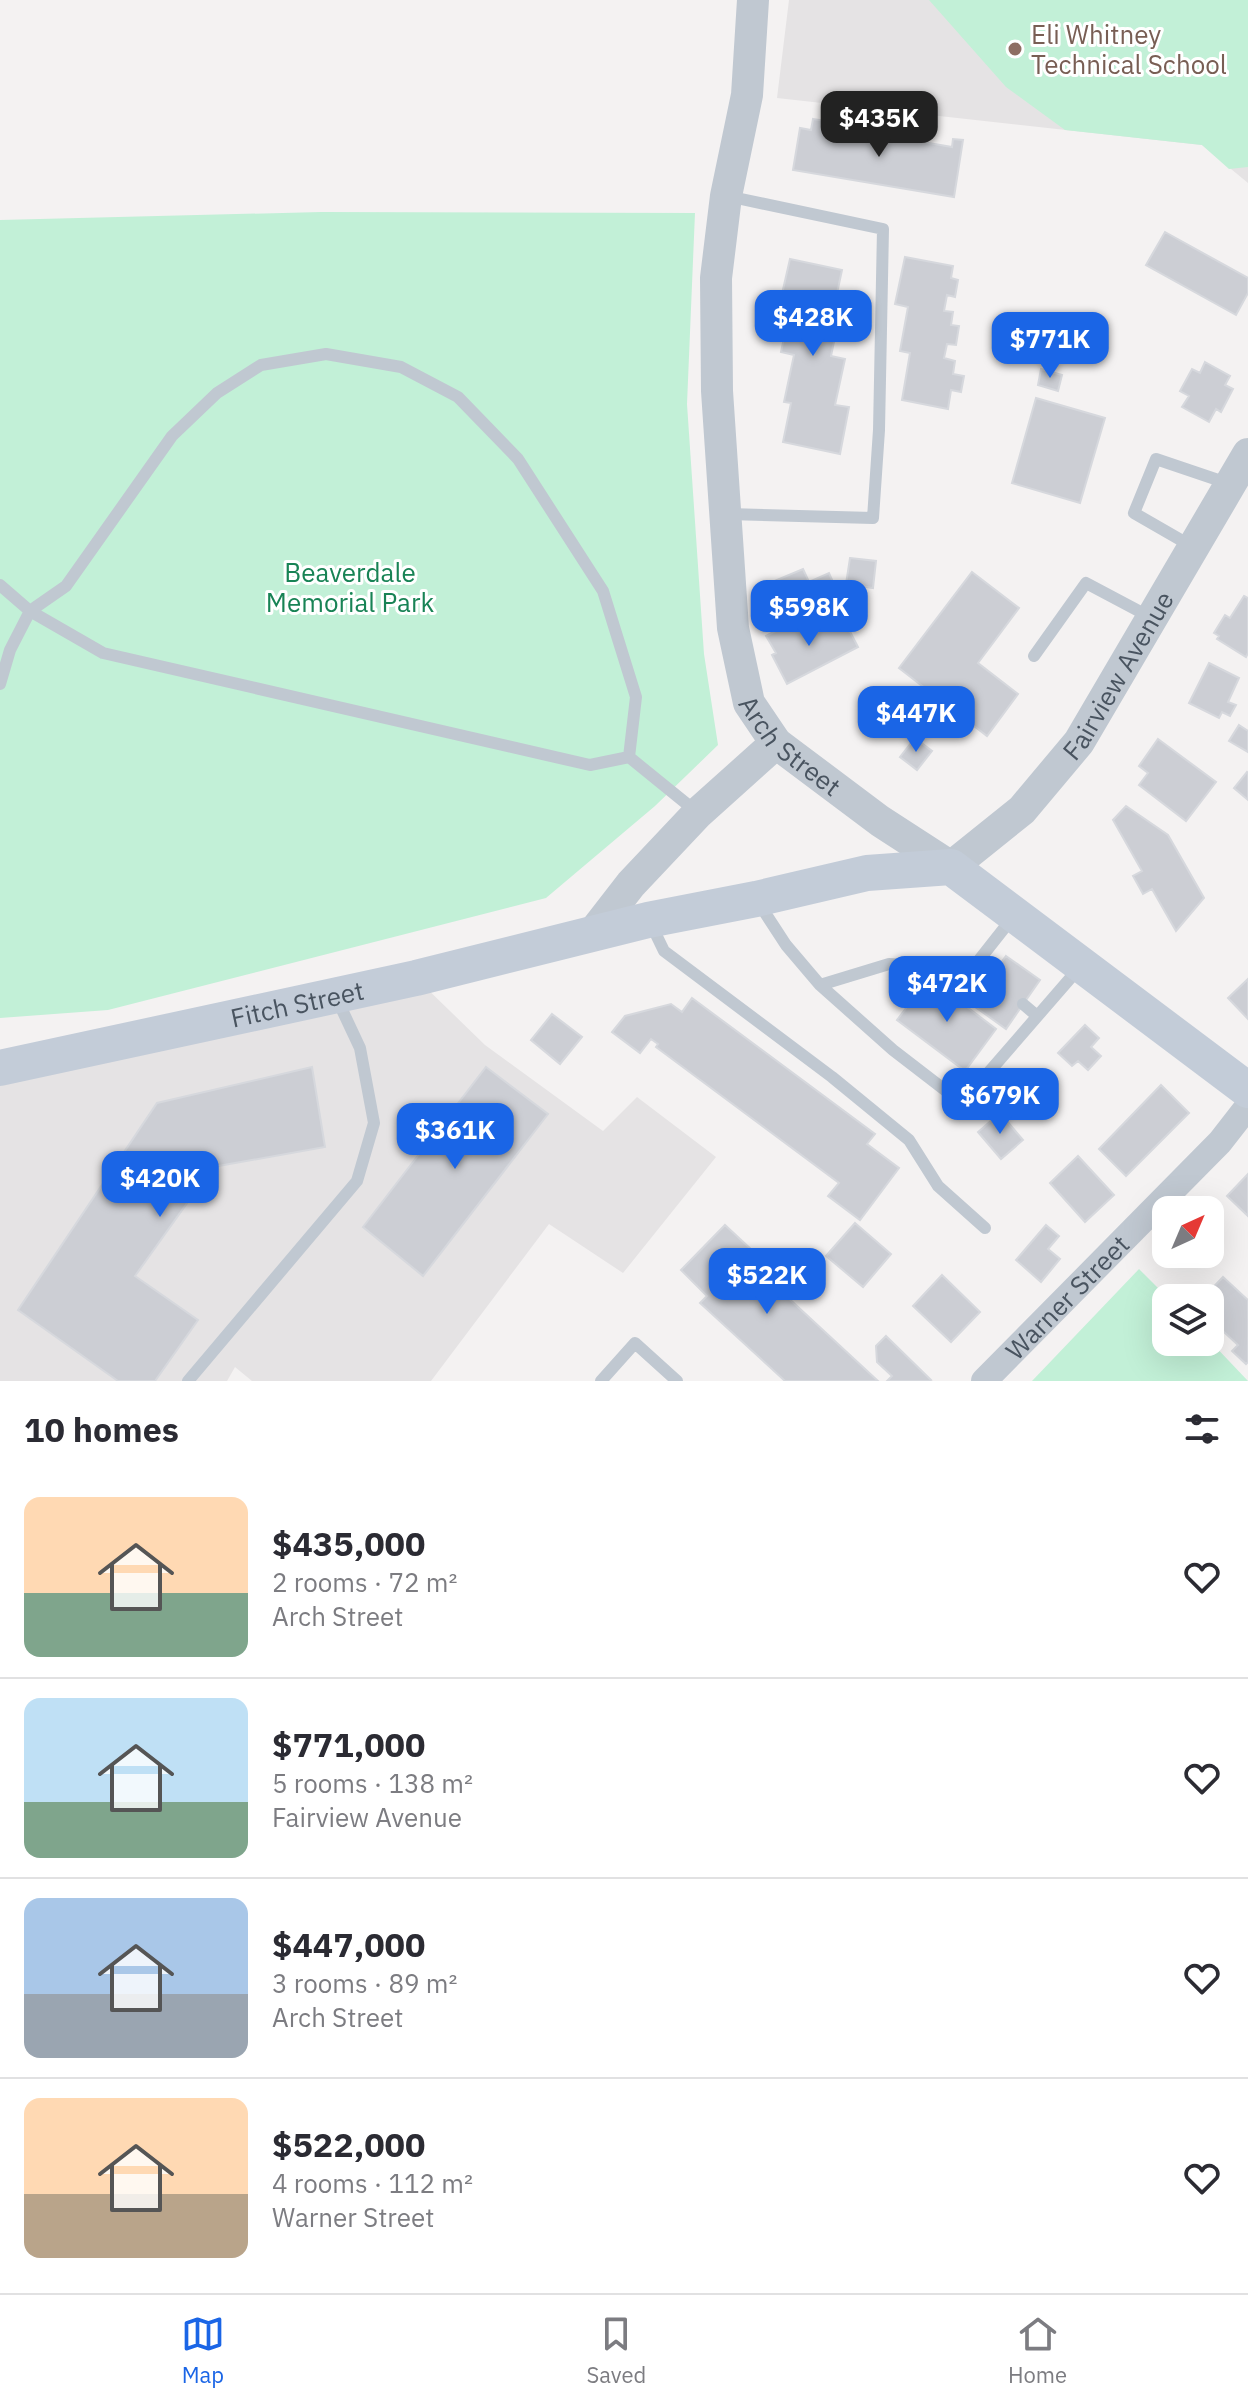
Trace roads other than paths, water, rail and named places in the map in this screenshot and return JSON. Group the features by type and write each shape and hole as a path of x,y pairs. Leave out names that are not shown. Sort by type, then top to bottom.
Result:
{"main road":[{"name":"Fitch Street","path":"0,1068 336,996 648,920 867,873 951,867"},
{"name":"Arch Street","path":"951,867 1248,1090"}],"street":[{"name":"Arch Street","path":"753,0 747,95 726,196 716,278 717,391 733,628 749,703 776,743 880,821 951,867"},
{"name":"Fairview Avenue","path":"951,867 1022,810 1079,742 1248,454"},
{"path":"593,933 631,884 698,813 776,743"},
{"name":"Warner Street","path":"984,1381 1220,1142 1248,1106"}],"lane":[{"path":"725,514 873,518 879,430 883,229 726,196"},
{"path":"0,684 10,650 30,611 66,586 172,436 217,393 261,365 326,354 401,367 458,397 518,459 603,591 636,697 629,757"},
{"path":"1193,547 1134,513 1156,459 1230,484"},
{"path":"1034,656 1086,583 1152,618"},
{"path":"0,585 30,611 103,653 590,765 629,757"},
{"path":"629,757 698,813"},
{"path":"756,899 786,945 820,985 893,1050 954,1097 976,1087 1082,965"},
{"path":"972,969 1015,914"},
{"path":"648,920 664,951 832,1077 909,1140 938,1186 985,1228"},
{"path":"820,985 889,964 972,969 989,980"},
{"path":"188,1381 357,1181 374,1123 360,1048 336,996"},
{"path":"1023,1004 1036,1015"},
{"path":"601,1381 635,1343 677,1381"}],"place":[{"name":"Eli Whitney Technical School","path":"1015,49"}],"park label":[{"name":"Beaverdale Memorial Park","path":"350,587"}]}
